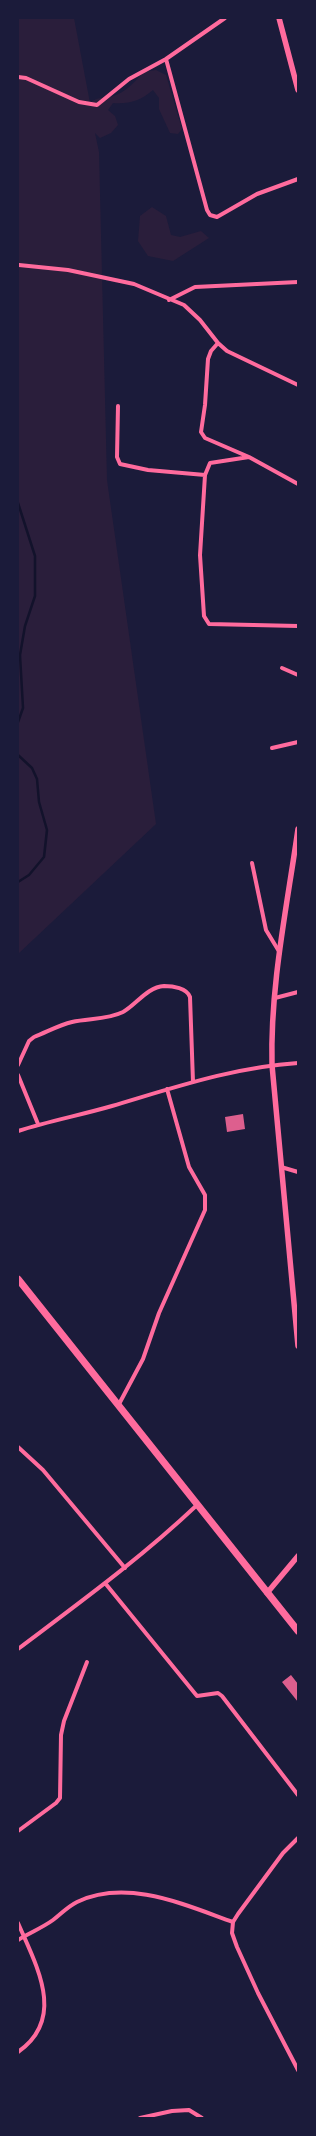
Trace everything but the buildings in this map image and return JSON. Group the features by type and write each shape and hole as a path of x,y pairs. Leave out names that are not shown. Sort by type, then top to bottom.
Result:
{"highway":[{"path":"18,1279 118,1407 298,1631"}],"street":[{"path":"18,77 26,78 79,102 97,105 129,80 166,59 225,18"},
{"path":"279,18 298,90"},
{"path":"166,59 207,210 210,215 217,217 258,194 298,179"},
{"path":"19,265 68,270 134,284 184,305 200,320 218,343 237,357 298,385"},
{"path":"169,300 195,287 298,282"},
{"path":"218,343 211,351 208,360 205,406 201,432 206,438 249,457 298,484"},
{"path":"118,406 117,457 120,464 148,470 204,475"},
{"path":"249,457 210,463 204,475 200,555 206,620 209,624 224,625 298,626"},
{"path":"282,668 298,675"},
{"path":"272,748 298,742"},
{"path":"298,829 274,998 271,1036 272,1065 298,1346"},
{"path":"252,863 266,930 280,953"},
{"path":"18,1065 29,1041 34,1037 72,1022 116,1014 124,1011 150,991 164,986 184,990 190,997 193,1082"},
{"path":"274,998 298,992"},
{"path":"18,1131 38,1124 112,1106 193,1082 272,1065 298,1063"},
{"path":"18,1074 38,1124"},
{"path":"118,1407 143,1359 159,1313 205,1210 205,1194 189,1167 167,1089"},
{"path":"281,1167 298,1172"},
{"path":"18,1448 43,1470 125,1568"},
{"path":"18,1649 125,1568 168,1532 197,1505"},
{"path":"267,1593 298,1556"},
{"path":"105,1583 197,1696 218,1693 222,1696 298,1795"},
{"path":"18,1831 56,1803 60,1798 61,1735 64,1721 87,1662"},
{"path":"298,1838 283,1853 233,1922 232,1933 258,1993 298,2070"},
{"path":"18,1940 54,1920 66,1907 78,1901 101,1894 118,1892 145,1894 233,1922"},
{"path":"18,1923 41,1977 45,1997 44,2009 37,2034 18,2052"},
{"path":"140,2118 172,2111 189,2110 202,2118"}],"shaded area":[{"path":"18,18 74,18 90,103 92,101 113,96 122,92 134,83 143,72 156,70 166,75 182,129 178,134 170,133 159,109 159,98 153,90 144,97 134,101 113,103 108,110 115,116 118,125 111,133 100,138 95,133 99,152 107,480 156,824 18,954"},
{"path":"152,207 166,216 171,235 180,237 201,231 209,238 173,261 148,256 138,241 140,216"}],"waterway":[{"path":"18,503 35,556 35,596 25,626 20,655 23,708 18,722"},
{"path":"18,755 32,768 37,779 39,802 47,830 44,857 29,875 18,882"}]}
